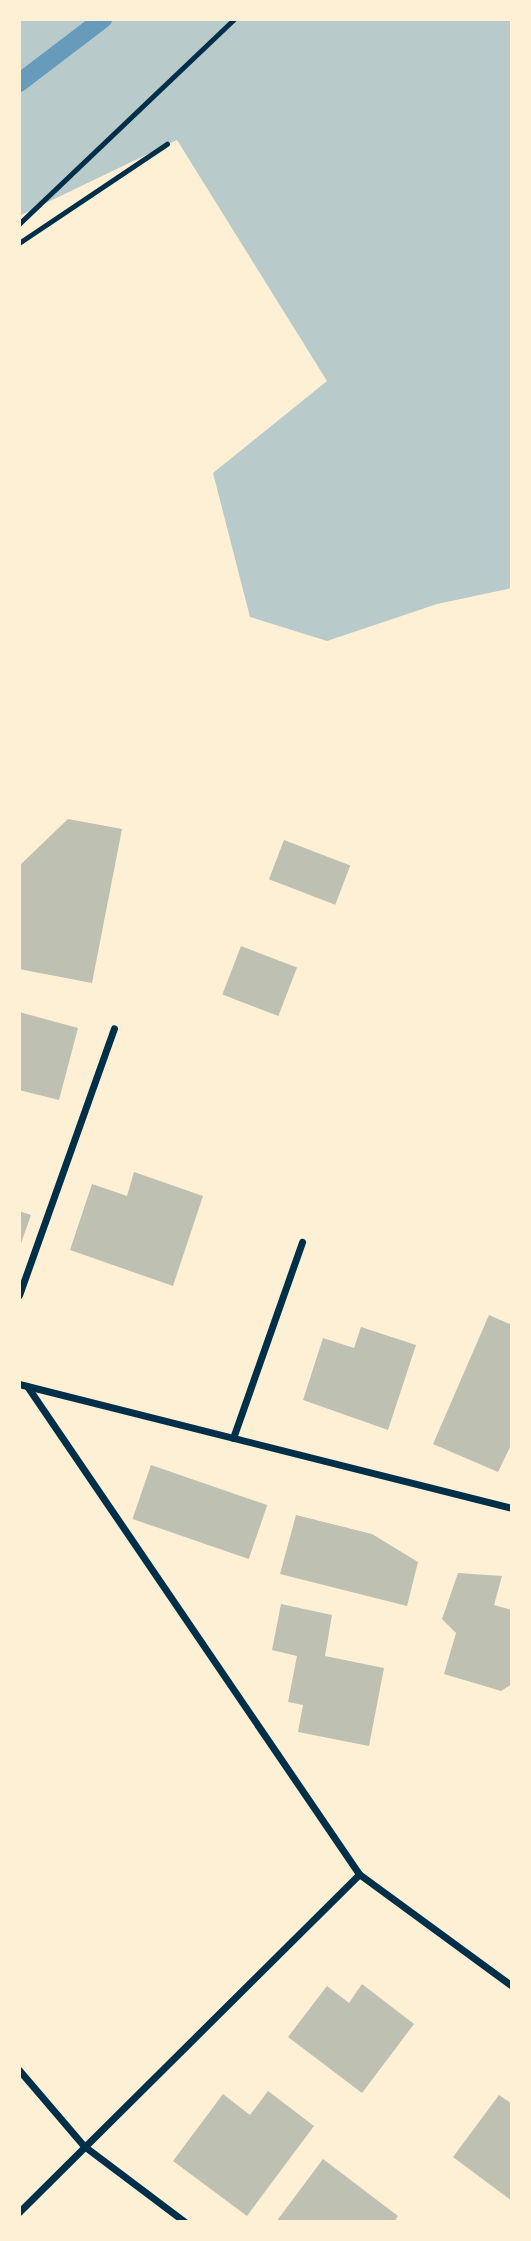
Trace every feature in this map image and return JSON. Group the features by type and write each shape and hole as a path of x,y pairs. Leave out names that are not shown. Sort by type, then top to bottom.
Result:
{"street":[{"path":"19,1295 114,1028"},
{"path":"233,1438 302,1242"},
{"path":"23,1385 512,1508"},
{"path":"23,1385 359,1874 512,1986"},
{"path":"19,2212 359,1874"},
{"path":"19,2070 83,2146 185,2222"}],"path":[{"path":"19,224 234,19"},
{"path":"19,243 167,144"}],"shaded area":[{"path":"19,19 512,19 512,588 437,604 327,641 250,617 213,473 327,381 177,140 19,216"}],"building":[{"path":"68,819 122,829 92,983 19,969 19,866"},
{"path":"284,840 350,865 335,905 269,879"},
{"path":"241,946 297,968 278,1016 222,995"},
{"path":"19,1012 78,1028 59,1100 19,1090"},
{"path":"134,1172 203,1196 173,1286 70,1250 92,1184 127,1196"},
{"path":"19,1211 31,1215 20,1246 19,1246"},
{"path":"489,1315 512,1325 512,1443 498,1472 433,1444"},
{"path":"361,1327 416,1345 388,1430 303,1400 323,1338 354,1348"},
{"path":"151,1465 267,1505 249,1559 132,1519"},
{"path":"296,1515 372,1534 418,1562 407,1606 280,1574"},
{"path":"458,1573 502,1576 494,1605 512,1610 512,1684 501,1691 444,1674 456,1633 442,1619"},
{"path":"281,1604 332,1615 325,1656 384,1668 369,1746 298,1732 303,1705 288,1702 297,1656 272,1650"},
{"path":"362,1984 414,2024 362,2093 288,2037 327,1986 349,2003"},
{"path":"268,2091 314,2126 247,2216 173,2161 223,2094 250,2115"},
{"path":"499,2095 512,2104 512,2201 453,2157"},
{"path":"323,2159 398,2216 394,2222 276,2222"}],"waterway":[{"path":"19,83 103,19"}]}
